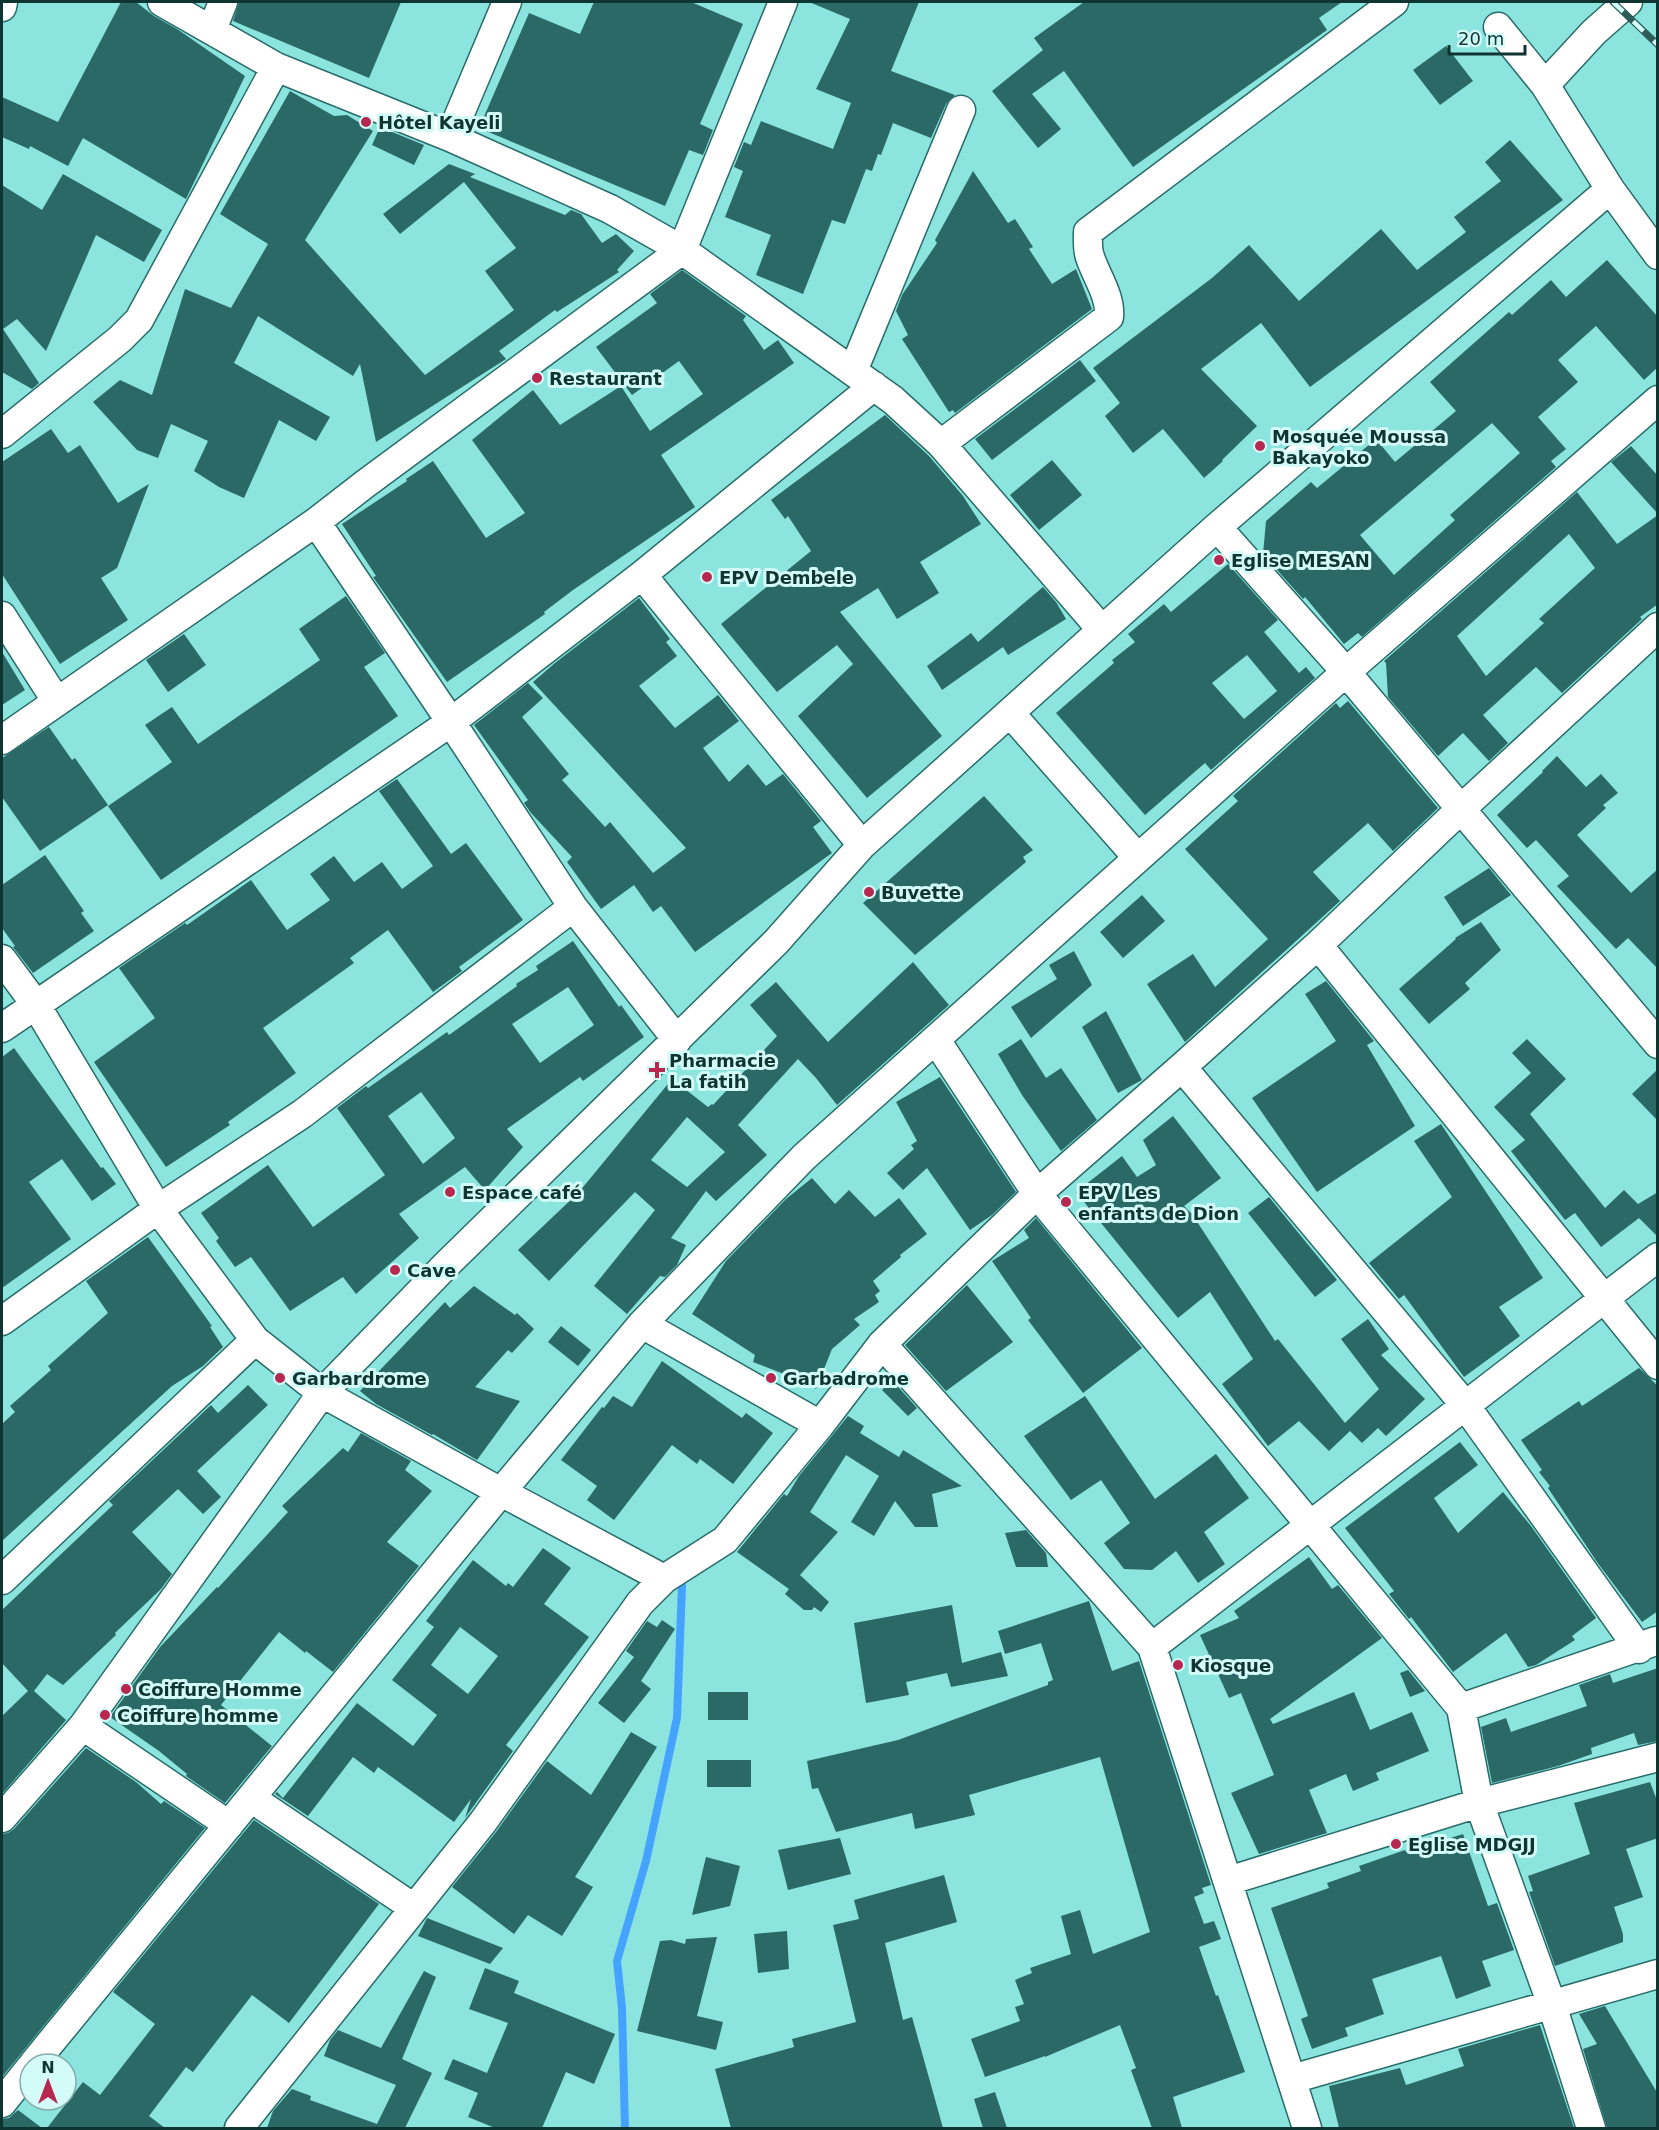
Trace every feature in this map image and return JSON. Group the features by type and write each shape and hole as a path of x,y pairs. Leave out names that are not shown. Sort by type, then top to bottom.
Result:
{"street":[{"path":"2,7 3,2"},
{"path":"162,2 276,67 450,137 610,209 682,250 914,417 941,444 1102,630"},
{"path":"212,30 223,2"},
{"path":"450,137 507,2"},
{"path":"2,740 316,522 374,476 682,250 783,2"},
{"path":"941,444 1109,317 1110,309 1107,299 1089,254 1088,232 1394,2"},
{"path":"1545,85 1594,32 1628,2"},
{"path":"1498,27 1545,85 1610,189 1658,255"},
{"path":"2,434 120,339 139,320 276,67"},
{"path":"2,1028 451,722 642,575 864,379 961,110"},
{"path":"2,1818 83,1726 322,1393 447,1264 776,942 862,845 1217,527 1610,189"},
{"path":"43,2052 501,1492 642,1324 804,1157 1346,672 1658,400"},
{"path":"316,522 573,907 677,1040"},
{"path":"1217,527 1346,672 1658,1044"},
{"path":"642,575 862,845"},
{"path":"2,616 57,702"},
{"path":"239,2128 483,1822 639,1603 664,1579 725,1540 820,1425 882,1344 1037,1194 1318,945 1658,627"},
{"path":"1010,713 1138,858"},
{"path":"2,1321 158,1209 302,1114 573,907"},
{"path":"1318,945 1658,1365"},
{"path":"2,959 36,1005 158,1209 255,1340 322,1393 664,1579"},
{"path":"936,1040 1037,1194 1461,1708 1479,1803 1552,2004 1591,2128"},
{"path":"1182,1067 1465,1405 1648,1645 1461,1708"},
{"path":"1152,1647 1658,1257"},
{"path":"642,1324 820,1425"},
{"path":"2,1580 255,1340"},
{"path":"882,1344 1152,1647 1307,2128"},
{"path":"83,1726 229,1825"},
{"path":"1228,1881 1479,1803 1658,1757"},
{"path":"251,1798 414,1908"},
{"path":"1292,2079 1658,1974"},
{"path":"2,2103 18,2083"}],"building":[{"path":"121,2 136,2 245,76 186,199 83,138 68,166 30,146 29,149 2,137 2,97 58,122"},
{"path":"239,2 401,2 369,78 233,21"},
{"path":"594,2 691,2 743,24 700,124 713,130 703,155 689,150 665,206 479,128 529,13 580,34"},
{"path":"809,2 919,2 891,71 955,95 946,104 931,138 893,123 881,155 878,154 872,171 866,169 845,224 832,220 803,294 756,275 771,235 725,217 743,171 734,167 744,142 751,145 761,121 833,149 851,103 816,89 850,19"},
{"path":"1084,2 1342,2 1319,18 1327,30 1133,167 1064,71 1032,94 1061,129 1038,148 992,91 1043,50 1034,38"},
{"path":"1446,46 1473,81 1440,105 1413,70"},
{"path":"290,91 334,116 347,115 373,131 305,240 425,375 514,310 485,271 516,248 464,182 400,234 383,214 449,164 475,174 470,177 565,215 571,210 581,214 602,243 616,234 634,251 617,270 619,272 557,312 555,310 499,351 506,359 376,442 360,364 353,376 258,316 234,363 330,417 316,441 279,420 244,498 219,487 194,471 208,441 171,424 158,458 137,450 93,402 120,380 152,395 185,289 231,308 268,244 220,214"},
{"path":"380,127 424,145 414,165 372,145"},
{"path":"1510,140 1563,200 1310,387 1261,323 1201,369 1257,426 1204,478 1163,429 1133,453 1105,416 1120,403 1093,368 1212,278 1249,245 1299,301 1381,229 1417,270 1466,232 1454,217 1501,181 1485,162"},
{"path":"973,171 1008,223 1015,219 1033,247 1029,249 1052,284 1076,269 1092,309 955,413 953,410 949,412 902,339 908,335 896,311 902,295 937,243 935,240"},
{"path":"63,174 162,230 144,262 96,235 46,351 17,319 3,329 39,383 32,389 2,372 2,185 42,210"},
{"path":"1607,260 1658,317 1658,367 1644,380 1596,326 1558,360 1578,382 1538,417 1566,449 1551,461 1556,467 1362,637 1358,633 1344,644 1305,597 1303,599 1263,554 1266,521 1311,482 1317,488 1376,439 1395,462 1456,411 1430,382 1509,312 1512,315 1551,280 1566,297","holes":["1492,423 1520,453 1450,515 1455,520 1394,575 1360,535"]},
{"path":"682,270 746,316 743,320 764,350 778,340 794,363 661,455 695,507 573,590 544,612 545,614 447,682 373,577 376,576 342,524 433,461 486,538 525,513 472,440 533,390 560,425 621,386 650,431 703,394 679,361 632,395 596,347 657,303 650,294"},
{"path":"1080,360 1096,381 992,460 975,439"},
{"path":"885,415 929,456 963,496 981,524 920,562 939,593 897,619 878,588 840,612 942,736 867,798 798,716 853,664 837,645 777,692 721,624 811,551 788,516 785,519 771,500"},
{"path":"51,429 68,453 80,445 118,503 149,484 117,568 101,578 128,620 60,664 2,574 2,462"},
{"path":"1631,446 1658,476 1658,514 1611,462"},
{"path":"1052,460 1082,495 1039,530 1010,495"},
{"path":"1577,492 1617,544 1658,515 1658,604 1640,617 1642,619 1562,693 1536,667 1483,715 1508,743 1489,761 1463,733 1438,756 1388,697 1384,661","holes":["1569,534 1595,568 1539,619 1544,623 1486,676 1457,636"]},
{"path":"1228,564 1278,620 1264,632 1299,673 1306,667 1315,678 1211,770 1205,763 1145,815 1056,713 1114,663 1112,660 1135,642 1128,634 1164,604 1171,612","holes":["1247,655 1277,691 1244,719 1212,683"]},
{"path":"1043,587 1056,602 1066,619 1008,655 1003,647 942,690 927,666 971,633 978,642"},
{"path":"346,596 385,653 364,667 398,716 161,880 108,806 172,762 145,725 172,707 198,744 320,660 299,629"},
{"path":"639,598 670,639 666,642 677,656 639,686 675,728 718,695 739,721 703,748 729,782 748,764 766,786 783,774 821,821 813,827 832,853 695,952 661,906 653,912 634,885 601,909 567,862 572,857 531,813 524,803 528,800 474,725 528,683 543,698 522,717 569,774 562,780 605,827 610,822 653,873 686,848 533,682"},
{"path":"184,634 206,665 168,692 146,660"},
{"path":"2,652 25,690 2,705"},
{"path":"1348,701 1438,808 1393,851 1368,823 1313,872 1340,901 1185,1042 1147,984 1193,954 1215,987 1268,939 1185,849 1238,801 1233,796 1336,703 1340,708"},
{"path":"49,727 72,760 75,758 108,805 40,851 2,797 2,758"},
{"path":"1557,756 1586,787 1601,774 1618,793 1603,805 1606,808 1577,835 1631,893 1658,869 1658,969 1628,938 1616,949 1557,886 1569,876 1536,840 1527,848 1497,815"},
{"path":"397,779 451,854 466,843 523,920 459,967 462,971 433,992 388,930 350,958 354,963 263,1028 296,1073 228,1122 230,1125 166,1167 94,1062 155,1018 119,968 185,923 187,925 251,880 287,930 330,900 310,874 334,856 354,882 382,862 402,889 433,866 379,791"},
{"path":"984,796 1033,850 1023,857 1026,862 915,955 863,903"},
{"path":"45,855 84,911 81,913 94,931 33,973 2,928 2,885"},
{"path":"1489,868 1511,895 1463,926 1444,897"},
{"path":"1142,895 1165,921 1123,958 1100,932"},
{"path":"1481,922 1501,950 1465,983 1470,989 1429,1024 1399,989 1455,938"},
{"path":"573,941 619,1007 621,1005 644,1037 583,1081 580,1077 507,1129 523,1147 485,1190 465,1167 399,1214 419,1238 356,1294 343,1277 290,1311 251,1257 235,1267 216,1241 219,1238 201,1213 268,1165 313,1227 385,1175 337,1108 447,1032 449,1035 538,970 536,966","holes":["568,987 594,1025 540,1063 512,1024","421,1092 455,1138 423,1164 388,1116"]},
{"path":"1074,951 1092,985 1031,1038 1011,1007 1057,979 1049,965"},
{"path":"913,962 949,1005 837,1105 798,1059 738,1125 767,1155 716,1201 706,1191 671,1238 686,1245 677,1265 665,1277 660,1276 627,1314 594,1286 655,1210 635,1192 549,1281 518,1250 579,1192 672,1079 708,1107 713,1105 777,1036 750,1005 776,982 828,1042","holes":["687,1117 725,1152 687,1187 651,1160"]},
{"path":"1326,981 1374,1041 1367,1045 1415,1126 1317,1192 1252,1098 1336,1041 1305,994"},
{"path":"1106,1011 1142,1080 1118,1093 1082,1027"},
{"path":"1021,1039 1046,1078 1061,1068 1097,1120 1061,1151 1022,1095 998,1054"},
{"path":"1527,1039 1566,1079 1530,1114 1605,1208 1624,1190 1638,1204 1658,1192 1658,1237 1639,1218 1601,1247 1575,1213 1565,1220 1511,1151 1525,1140 1494,1107 1531,1073 1512,1053"},
{"path":"14,1048 101,1168 103,1167 116,1184 92,1201 62,1159 29,1182 71,1239 2,1288 2,1057"},
{"path":"1658,1069 1658,1121 1632,1094"},
{"path":"940,1077 1016,1192 992,1215 970,1230 927,1168 903,1190 887,1173 914,1149 911,1145 917,1141 896,1102"},
{"path":"1173,1116 1221,1178 1184,1206 1192,1214 1275,1341 1278,1339 1345,1423 1379,1389 1341,1339 1368,1319 1389,1349 1381,1355 1425,1399 1386,1436 1378,1428 1362,1443 1350,1431 1329,1451 1299,1421 1268,1446 1222,1384 1253,1359 1210,1292 1178,1318 1076,1192 1122,1156 1137,1177 1156,1165 1143,1140"},
{"path":"1441,1124 1543,1278 1499,1307 1520,1336 1464,1377 1404,1295 1399,1299 1369,1263 1452,1197 1414,1141"},
{"path":"812,1178 835,1204 849,1190 875,1217 899,1198 927,1234 900,1255 901,1257 873,1281 880,1291 875,1295 879,1302 854,1319 860,1325 832,1349 816,1389 810,1384 753,1362 755,1355 692,1314 726,1261 786,1199"},
{"path":"1269,1197 1337,1280 1315,1297 1248,1213"},
{"path":"1036,1218 1142,1348 1083,1393 1028,1320 1031,1318 992,1261 1029,1238 1024,1230"},
{"path":"148,1237 212,1326 210,1327 223,1347 203,1366 172,1386 2,1541 2,1424 15,1412 10,1406 51,1370 48,1366 108,1313 86,1281"},
{"path":"967,1285 1013,1342 946,1391 905,1345"},
{"path":"474,1286 515,1315 517,1313 534,1329 512,1353 508,1350 475,1387 520,1401 477,1460 376,1404 360,1391 445,1302 450,1308"},
{"path":"561,1326 591,1350 578,1366 548,1342"},
{"path":"662,1361 742,1418 746,1413 773,1433 733,1484 700,1459 697,1464 672,1445 614,1520 587,1500 597,1486 561,1460 613,1396 632,1407"},
{"path":"1639,1368 1658,1386 1658,1611 1642,1622 1597,1562 1548,1488 1550,1486 1539,1472 1542,1470 1521,1440 1579,1401 1582,1406"},
{"path":"892,1380 917,1408 908,1416 882,1390"},
{"path":"248,1385 268,1405 197,1471 221,1497 203,1514 178,1489 132,1532 172,1574 161,1589 115,1633 116,1635 63,1685 47,1674 34,1691 66,1720 2,1794 2,1716 28,1691 2,1663 2,1610 113,1505 109,1501 211,1405 218,1413"},
{"path":"1085,1396 1155,1499 1216,1454 1249,1498 1204,1532 1225,1564 1198,1583 1176,1551 1152,1570 1124,1569 1104,1543 1130,1523 1101,1480 1071,1500 1024,1436"},
{"path":"848,1416 864,1426 860,1433 899,1457 903,1450 962,1486 932,1494 938,1527 915,1527 895,1501 874,1536 851,1522 879,1476 846,1455 810,1512 838,1532 800,1575 829,1602 821,1612 814,1607 812,1610 804,1610 785,1594 789,1589 737,1552 784,1494 787,1496 799,1476"},
{"path":"361,1433 411,1461 405,1470 432,1491 387,1542 419,1566 333,1672 279,1632 221,1705 272,1746 225,1803 186,1776 187,1774 159,1751 110,1717 160,1647 288,1512 282,1506 343,1448 348,1452"},
{"path":"1460,1442 1478,1465 1434,1498 1458,1533 1503,1492 1531,1526 1596,1618 1572,1636 1575,1640 1536,1665 1528,1667 1506,1633 1453,1672 1411,1617 1409,1619 1389,1594 1394,1591 1345,1528"},
{"path":"1026,1530 1046,1553 1048,1567 1016,1567 1005,1533"},
{"path":"543,1548 571,1568 544,1604 589,1637 506,1745 513,1751 465,1818 471,1799 454,1822 378,1767 374,1773 353,1757 308,1816 275,1794 277,1792 283,1798 357,1703 413,1746 437,1715 392,1680 434,1627 426,1621 473,1560 506,1586 508,1583 513,1587","holes":["460,1627 498,1656 468,1694 431,1665"]},
{"path":"1309,1557 1332,1589 1338,1585 1382,1638 1270,1719 1273,1724 1354,1692 1370,1730 1412,1712 1429,1751 1376,1773 1379,1780 1353,1791 1346,1774 1309,1790 1327,1833 1259,1854 1231,1793 1274,1775 1241,1693 1229,1698 1200,1635 1239,1618 1234,1611"},
{"path":"1089,1601 1112,1671 1139,1661 1211,1885 1202,1888 1204,1893 1194,1897 1204,1924 1214,1921 1221,1939 1199,1947 1245,2072 1173,2097 1182,2128 1152,2128 1131,2070 1136,2068 1120,2025 1045,2057 985,2077 971,2039 1020,2021 1015,2007 1024,2004 1015,1980 1032,1973 1030,1968 1071,1954 1061,1916 1080,1910 1093,1954 1150,1932 1100,1757 969,1795 975,1815 915,1829 912,1813 836,1832 818,1788 812,1789 807,1761 898,1740 1048,1685 1048,1682 1053,1680 1041,1643 1005,1654 998,1631"},
{"path":"952,1605 962,1663 1001,1652 1008,1676 951,1687 947,1673 906,1682 909,1695 866,1703 854,1623"},
{"path":"662,1620 675,1629 641,1681 651,1689 624,1723 598,1703 634,1657 626,1651 647,1621 657,1627"},
{"path":"1658,1668 1658,1741 1638,1745 1634,1733 1591,1748 1592,1754 1558,1766 1492,1783 1481,1727 1506,1718 1511,1732 1587,1706 1579,1685 1610,1674 1613,1683"},
{"path":"1408,1670 1425,1691 1410,1697 1400,1673"},
{"path":"708,1692 748,1692 748,1720 708,1720"},
{"path":"631,1732 657,1747 575,1877 593,1887 562,1936 528,1915 514,1934 452,1887 496,1832 547,1761 591,1795"},
{"path":"86,1748 136,1782 161,1804 164,1801 205,1828 22,2052 18,2052 18,2057 2,2077 2,1834 14,1829"},
{"path":"707,1760 751,1760 751,1787 707,1787"},
{"path":"1650,1782 1658,1803 1658,1838 1626,1849 1643,1897 1614,1907 1623,1934 1623,1942 1555,1966 1529,1892 1533,1891 1528,1876 1590,1854 1574,1803"},
{"path":"254,1820 379,1904 289,2023 252,1995 193,2072 186,2067 149,2116 165,2128 47,2128 60,2112 78,2112 78,2088 83,2082 100,2095 155,2024 113,1992"},
{"path":"1463,1834 1488,1906 1497,1903 1514,1950 1482,1961 1491,1986 1456,1999 1441,1956 1372,1979 1384,2014 1345,2028 1348,2036 1312,2049 1301,2019 1308,2016 1271,1908 1329,1888 1327,1883 1361,1871 1359,1866"},
{"path":"840,1838 851,1874 788,1890 778,1850"},
{"path":"706,1857 740,1866 730,1906 692,1915"},
{"path":"944,1875 957,1922 885,1943 903,2020 912,2017 943,2128 731,2128 715,2069 794,2047 792,2039 856,2022 833,1925 859,1919 854,1900"},
{"path":"427,1918 503,1948 490,1964 418,1936"},
{"path":"787,1931 789,1969 758,1973 754,1934"},
{"path":"717,1937 697,2016 723,2022 716,2050 637,2031 660,1941 671,1940 685,1944 686,1939"},
{"path":"485,1968 519,1981 514,1993 615,2034 594,2084 566,2072 542,2128 495,2128 468,2117 478,2093 444,2079 453,2059 487,2073 508,2023 469,2009"},
{"path":"424,1971 436,1977 402,2059 432,2073 405,2128 267,2128 273,2111 292,2089 311,2096 310,2100 377,2124 396,2085 324,2056 330,2040 338,2030 381,2048"},
{"path":"1605,2006 1658,2094 1658,2128 1607,2128 1583,2049 1597,2044 1579,2014"},
{"path":"1540,2025 1574,2128 1339,2128 1329,2086 1400,2068 1406,2085 1464,2066 1458,2049"},
{"path":"995,2092 1007,2128 983,2128 974,2099"},
{"path":"18,2110 42,2128 2,2128 2,2119 9,2118"}],"waterway":[{"path":"625,2128 622,2008 617,1961 646,1861 677,1718 682,1586"}],"railway":[{"path":"1613,2 1658,45"}],"place":[{"name":"Hôtel Kayeli","path":"366,122"},
{"name":"Restaurant","path":"537,378"},
{"name":"Mosquée Moussa Bakayoko","path":"1260,446"},
{"name":"Eglise MESAN","path":"1219,560"},
{"name":"EPV Dembele","path":"707,577"},
{"name":"Buvette","path":"869,892"},
{"name":"Pharmacie La fatih","path":"657,1070"},
{"name":"Espace café","path":"450,1192"},
{"name":"EPV Les enfants de Dion","path":"1066,1202"},
{"name":"Cave","path":"395,1270"},
{"name":"Garbardrome","path":"280,1378"},
{"name":"Garbadrome","path":"771,1378"},
{"name":"Kiosque","path":"1178,1665"},
{"name":"Coiffure Homme","path":"126,1689"},
{"name":"Coiffure homme","path":"105,1715"},
{"name":"Eglise MDGJJ","path":"1396,1844"}]}
